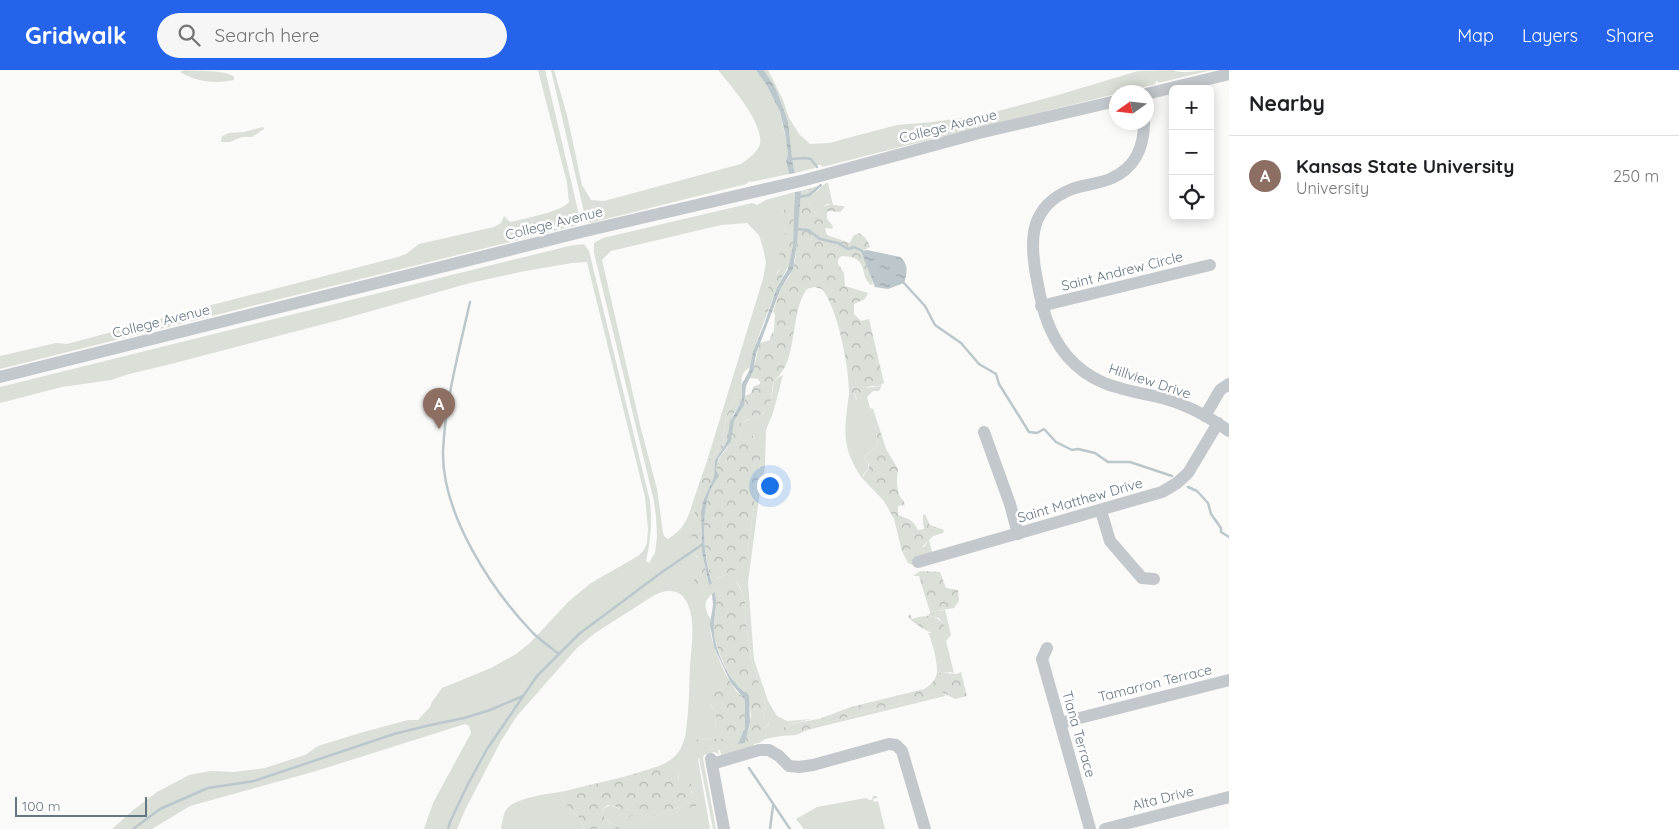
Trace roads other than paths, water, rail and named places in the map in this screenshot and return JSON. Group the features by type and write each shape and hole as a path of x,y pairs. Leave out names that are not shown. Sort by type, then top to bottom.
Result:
{"street":[{"path":"1154,92 1229,74"},
{"name":"College Avenue","path":"0,377 585,231 804,180 936,144 1109,103"},
{"name":"Hillview Drive","path":"1144,130 1144,140 1136,158 1125,170 1112,178 1074,188 1058,196 1045,205 1036,222 1032,254 1047,324 1056,342 1082,371 1118,389 1159,398 1183,406 1218,423 1229,431"},
{"name":"Saint Andrew Circle","path":"1042,306 1210,265"},
{"path":"1205,416 1220,390 1229,384"},
{"name":"Saint Matthew Drive","path":"918,562 1162,492 1177,484 1188,473 1218,423"},
{"path":"984,432 1010,504 1018,534"},
{"path":"1101,511 1110,541 1118,552 1142,578 1154,580"},
{"name":"Tiana Terrace","path":"1047,648 1042,658 1090,829"},
{"name":"Tamarron Terrace","path":"1060,723 1229,680"},
{"path":"724,829 712,762 759,750 769,750 779,756 789,766 799,767 813,765 889,744 896,745 902,751 924,829"},
{"name":"Alta Drive","path":"1104,829 1229,797"}],"water":[{"path":"756,70 764,70 776,89 788,121 795,173 789,174 786,161 788,155 785,133 780,112 767,86"},
{"path":"801,191 793,269 781,288 756,354 753,371 746,386 744,405 734,421 731,441 718,459 716,470 719,475 708,497 704,528 705,552 712,583 709,585 702,552 701,511 714,477 715,460 727,442 730,422 742,400 742,384 749,371 753,351 777,287 788,269 793,245 795,192"},
{"path":"867,250 900,257 906,266 904,283 888,289 875,287 862,254 862,251"},
{"path":"715,592 714,632 717,649 730,676 742,691 749,695 750,722 745,743 738,744 745,728 745,700 731,683 714,647 710,624 713,605 712,594"}],"waterway":[{"path":"791,159 811,159 817,167"},
{"path":"799,197 809,195 821,185"},
{"path":"796,229 808,230 820,239 838,243 848,249 854,247 862,251"},
{"path":"904,283 925,306 935,325 961,343 979,364 996,374 999,384 1029,432 1037,433 1044,429 1056,442 1072,450 1078,449 1095,453 1108,462 1130,462 1172,476"},
{"path":"470,302 453,377 444,433 445,476 451,500 460,525 472,549 501,594 532,632 559,654"},
{"path":"1188,487 1197,491 1208,503 1211,514 1221,528 1221,532 1229,537"},
{"path":"448,829 467,786 487,749 537,676 579,634 703,544"},
{"path":"133,829 160,809 208,788 254,781 394,734 490,710 523,696"},
{"path":"749,768 790,829"},
{"path":"770,829 773,806"}],"place":[{"name":"Kansas State University","path":"439,429"}]}
